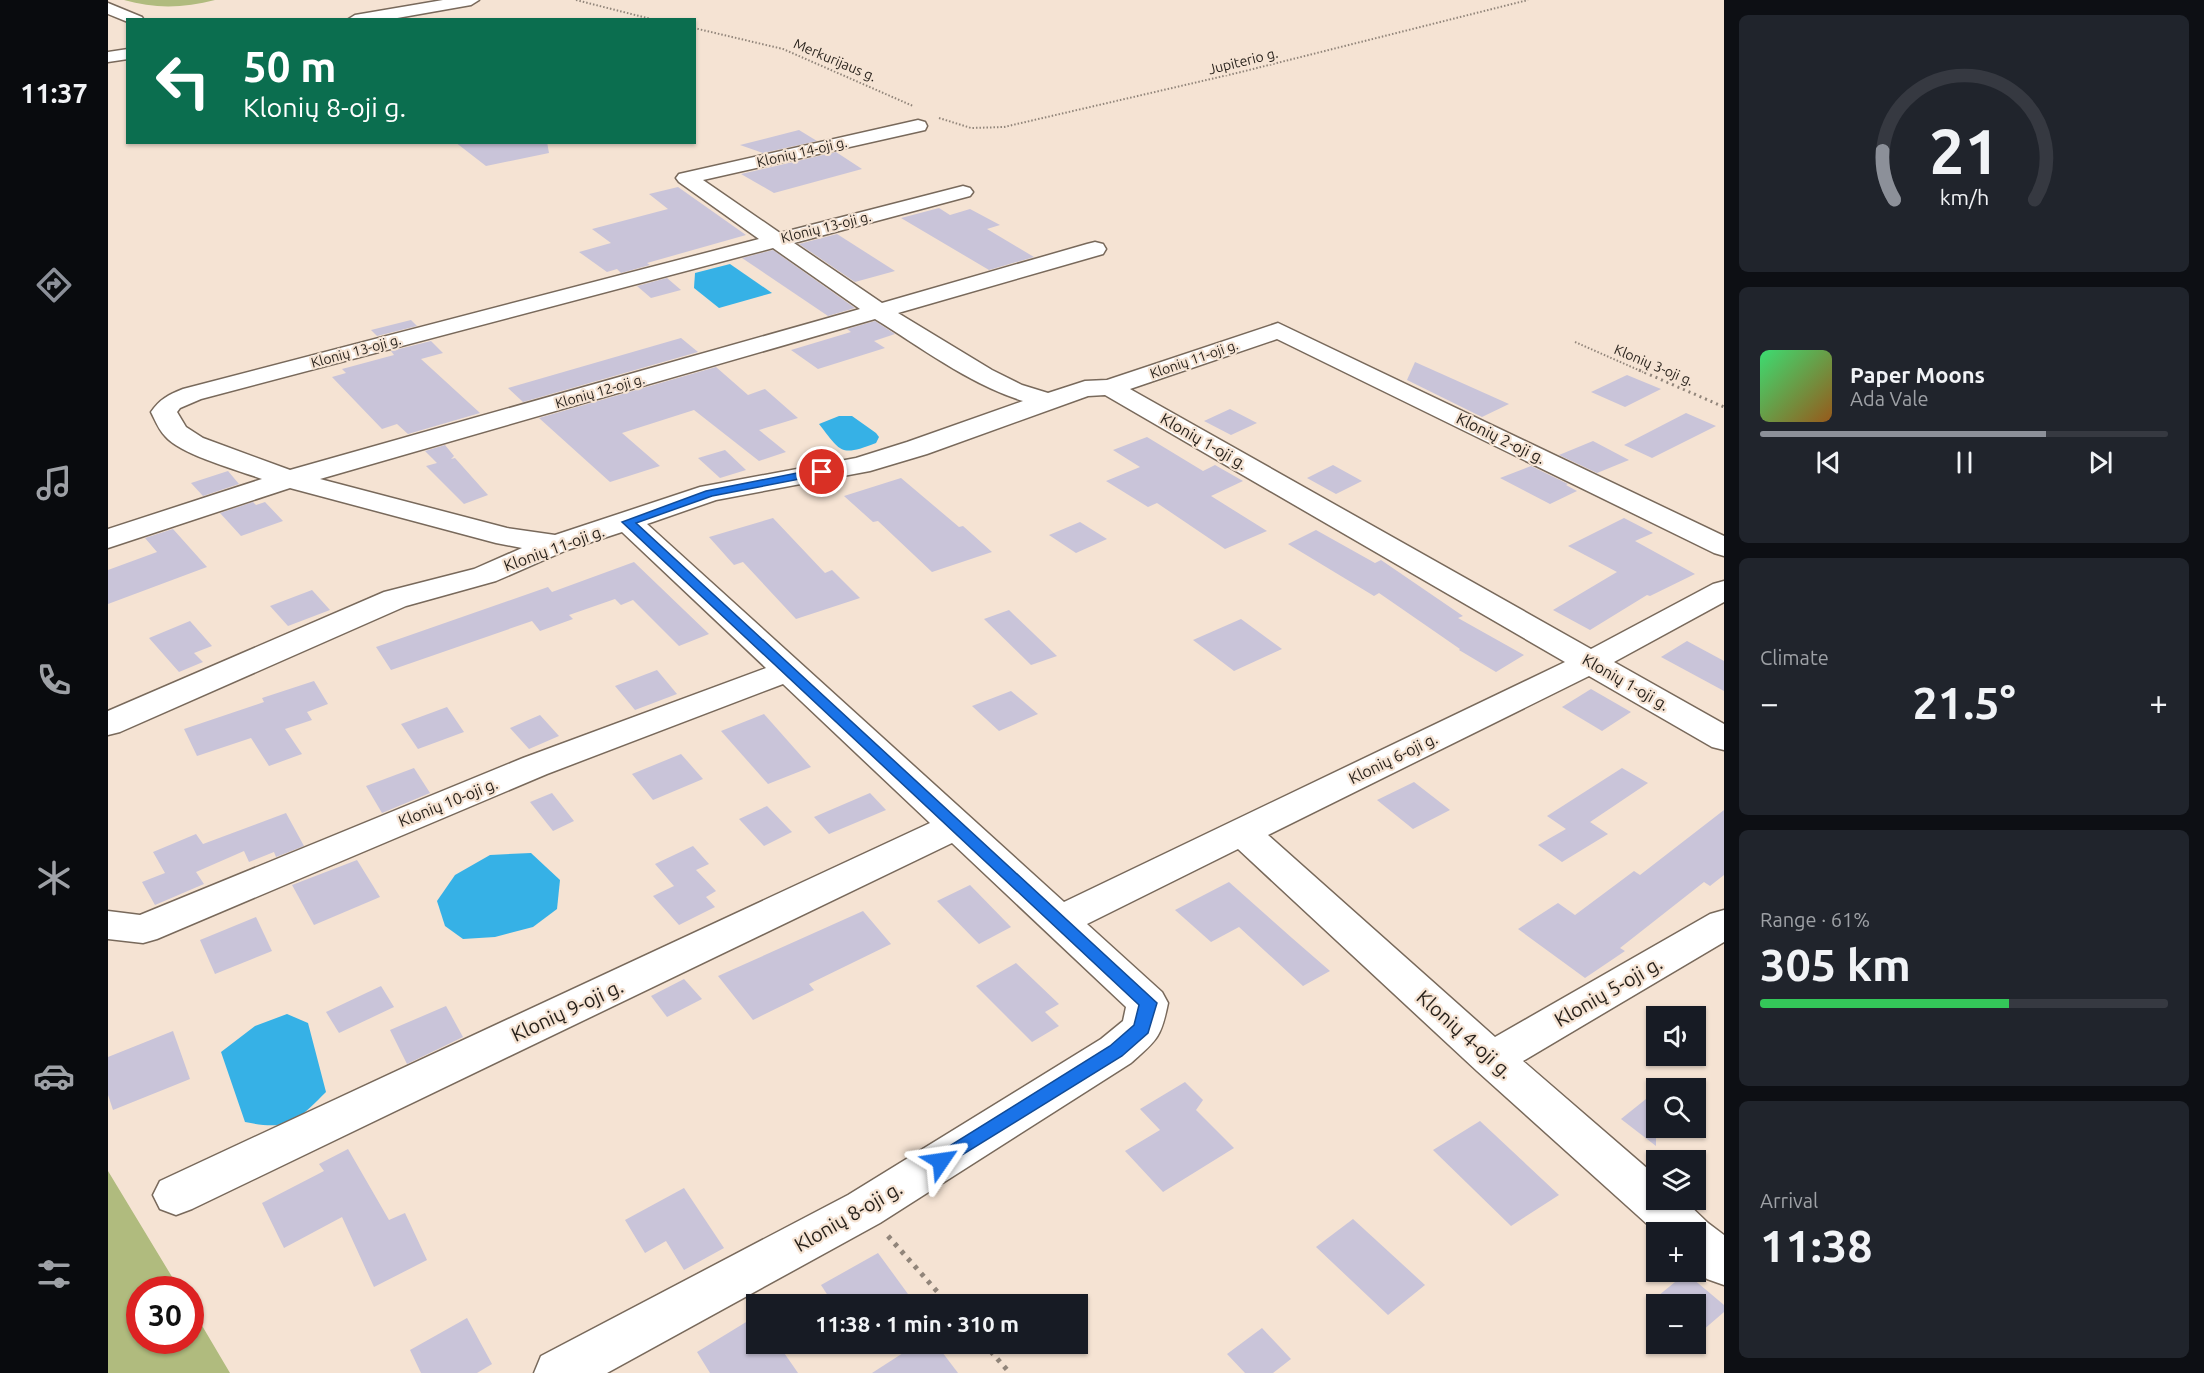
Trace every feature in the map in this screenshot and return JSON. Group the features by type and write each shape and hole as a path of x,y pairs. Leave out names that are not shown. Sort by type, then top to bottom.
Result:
{"street":[{"path":"367,18 471,0"},
{"path":"108,8 131,18"},
{"path":"108,57 126,54"},
{"name":"Klonių 14-oji g.","path":"775,240 686,178 918,117"},
{"name":"Klonių 13-oji g.","path":"557,544 506,537 289,479 194,444 175,432 164,412 171,403 192,394 963,192"},
{"path":"775,240 877,310 982,375 1013,390 1048,401 1085,388 1109,387"},
{"name":"Klonių 12-oji g.","path":"108,539 289,479 1095,249"},
{"name":"Klonių 11-oji g.","path":"1109,387 1179,366 1278,330"},
{"name":"Klonių 2-oji g.","path":"1278,330 1724,547"},
{"name":"Klonių 1-oji g.","path":"1109,387 1724,739"},
{"name":"Klonių 11-oji g.","path":"108,724 395,599 485,574 557,544 710,493 860,465 917,448 1048,401"},
{"name":"Klonių 8-oji g.","path":"559,1373 864,1209 1116,1051 1142,1029 1148,1003 628,522"},
{"name":"Klonių 6-oji g.","path":"1059,921 1591,662 1724,590"},
{"name":"Klonių 10-oji g.","path":"108,925 143,928 535,766 790,670"},
{"name":"Klonių 9-oji g.","path":"176,1195 957,825"},
{"name":"Klonių 4-oji g.","path":"1242,832 1492,1059 1677,1222"},
{"name":"Klonių 5-oji g.","path":"1492,1059 1724,924"},
{"path":"1706,1248 1724,1264"}],"path":[{"path":"576,0 647,18"},
{"name":"Jupiterio g.","path":"940,118 962,128 978,130 1004,128 1263,67 1528,0"},
{"name":"Merkurijaus g.","path":"696,28 783,49 918,117"},
{"name":"Klonių 3-oji g.","path":"1575,342 1724,406"},
{"path":"864,1209 939,1294"},
{"path":"993,1354 1010,1373"}],"green space":[{"path":"124,0 215,0 192,5 170,6 147,5"},
{"path":"108,1171 172,1276 126,1276 126,1354 204,1354 204,1329 230,1373 108,1373"}],"water":[{"path":"730,264 772,293 719,308 694,288 695,273"},
{"path":"839,416 852,416 876,433 879,437 876,443 848,451 837,446 819,424"},
{"path":"531,853 560,880 557,909 533,927 495,937 463,939 445,926 437,901 455,875 490,855"},
{"path":"287,1014 308,1023 326,1092 307,1111 290,1122 260,1125 245,1122 221,1052 255,1026"}],"building":[{"path":"799,130 817,141 763,153 740,145"},
{"path":"458,144 547,144 549,153 486,166"},
{"path":"836,152 862,169 774,193 741,174"},
{"path":"678,187 746,235 647,263 650,265 621,273 617,269 607,272 579,252 611,243 592,229 668,209 649,194"},
{"path":"939,208 950,215 970,209 1000,225 987,229 1034,257 989,270 901,218"},
{"path":"837,234 895,271 855,282 799,244"},
{"path":"773,250 855,308 828,316 742,258"},
{"path":"667,278 681,290 651,298 637,286"},
{"path":"411,320 417,326 377,336 371,330"},
{"path":"875,321 895,334 874,341 885,348 818,369 791,350 851,332 847,329"},
{"path":"681,338 698,352 523,402 508,388"},
{"path":"431,341 443,353 421,359 480,413 408,434 397,424 382,429 332,377 346,373 342,369 394,355 391,351"},
{"path":"1415,362 1509,404 1482,417 1407,380"},
{"path":"716,367 748,395 765,389 798,418 759,430 786,452 759,461 694,410 622,433 660,466 610,482 539,418"},
{"path":"1627,375 1661,389 1625,407 1591,392"},
{"path":"1230,409 1257,423 1231,435 1204,421"},
{"path":"1686,413 1716,426 1652,458 1624,445"},
{"path":"1147,437 1203,471 1215,465 1243,481 1211,496 1267,531 1225,549 1157,503 1148,507 1106,481 1140,467 1113,450"},
{"path":"1593,441 1629,460 1597,473 1559,455"},
{"path":"445,445 454,456 451,459 455,458 488,495 464,504 426,466 437,463 425,451"},
{"path":"725,450 746,470 720,478 698,458"},
{"path":"1333,465 1362,481 1336,494 1307,478"},
{"path":"1531,466 1568,484 1566,485 1577,491 1550,504 1500,478"},
{"path":"228,471 239,484 203,496 191,483"},
{"path":"901,478 959,527 963,526 992,552 932,572 878,521 873,522 844,496"},
{"path":"253,502 256,505 265,502 283,521 241,536 220,513"},
{"path":"773,518 825,573 832,570 860,598 796,619 743,562 734,565 709,537"},
{"path":"1624,518 1653,533 1635,541 1695,574 1650,596 1647,595 1590,630 1553,610 1617,572 1568,546"},
{"path":"1080,522 1107,539 1076,553 1049,535"},
{"path":"173,529 207,567 108,604 108,570 157,552 145,538"},
{"path":"1316,530 1375,563 1381,560 1463,616 1458,618 1524,655 1496,672 1459,650 1379,593 1374,596 1288,544"},
{"path":"634,562 709,634 679,646 633,600 621,605 615,599 569,615 573,619 540,631 532,621 391,670 376,647 548,587 552,592"},
{"path":"312,590 330,610 288,626 270,606"},
{"path":"1009,610 1057,656 1031,665 984,619"},
{"path":"1241,619 1282,649 1234,671 1193,640"},
{"path":"190,621 212,646 194,653 203,662 179,672 149,638"},
{"path":"1687,641 1724,661 1724,691 1661,657"},
{"path":"657,670 677,694 635,710 615,686"},
{"path":"314,681 328,704 307,712 312,720 285,729 302,754 269,766 251,738 197,756 184,729 264,702 262,698"},
{"path":"1591,689 1631,712 1602,731 1562,707"},
{"path":"1011,691 1038,714 999,731 972,706"},
{"path":"447,707 464,732 418,749 401,724"},
{"path":"764,714 811,767 768,784 721,731"},
{"path":"540,715 559,736 529,749 510,728"},
{"path":"681,754 703,779 653,800 632,774"},
{"path":"414,768 430,793 382,813 366,786"},
{"path":"1622,768 1648,783 1590,822 1608,834 1562,862 1538,845 1566,829 1547,816"},
{"path":"1414,782 1450,810 1413,829 1377,800"},
{"path":"552,793 574,821 553,831 530,802"},
{"path":"870,793 886,810 829,834 814,817"},
{"path":"767,806 792,832 764,846 739,819"},
{"path":"1724,810 1724,875 1710,886 1704,882 1620,948 1625,951 1585,978 1518,929 1558,903 1575,915 1634,871 1640,875"},
{"path":"286,813 304,846 276,857 274,852 249,862 244,851 196,872 204,884 155,905 142,882 165,873 153,852 196,834 203,844"},
{"path":"693,846 709,864 696,870 716,891 706,897 715,907 679,925 653,896 674,886 655,864"},
{"path":"357,860 380,897 314,925 292,885"},
{"path":"1229,882 1330,971 1303,986 1239,927 1211,942 1175,910"},
{"path":"970,885 1011,927 979,944 937,901"},
{"path":"863,911 891,944 809,984 814,990 753,1020 718,976"},
{"path":"256,917 272,951 215,974 200,940"},
{"path":"1016,963 1059,1004 1045,1012 1059,1026 1032,1042 976,986"},
{"path":"684,979 702,999 667,1017 651,996"},
{"path":"381,986 394,1007 339,1033 326,1012"},
{"path":"446,1006 463,1037 407,1064 390,1030"},
{"path":"173,1031 190,1079 113,1110 108,1095 108,1057"},
{"path":"1185,1082 1203,1100 1196,1110 1234,1148 1163,1192 1125,1151 1160,1130 1140,1109"},
{"path":"1646,1099 1646,1138 1656,1138 1656,1146 1621,1119"},
{"path":"1480,1121 1559,1195 1511,1226 1433,1150"},
{"path":"348,1149 389,1220 405,1213 427,1260 374,1287 342,1217 284,1248 262,1203 324,1171 319,1164"},
{"path":"684,1188 724,1248 684,1270 666,1241 645,1253 625,1220"},
{"path":"1353,1219 1425,1285 1388,1315 1316,1247"},
{"path":"878,1253 908,1294 827,1294 821,1285"},
{"path":"1675,1282 1697,1282 1724,1305 1724,1312 1706,1328 1706,1294 1660,1294"},
{"path":"467,1318 492,1364 477,1373 421,1373 410,1350"},
{"path":"746,1322 746,1354 785,1354 798,1373 710,1373 697,1352"},
{"path":"1262,1328 1291,1359 1273,1373 1245,1373 1227,1354"},
{"path":"901,1354 944,1354 958,1373 872,1373"}],"route":[{"path":"822,472 710,493 628,522 1148,1003 1142,1029 1116,1051 941,1161"}]}
